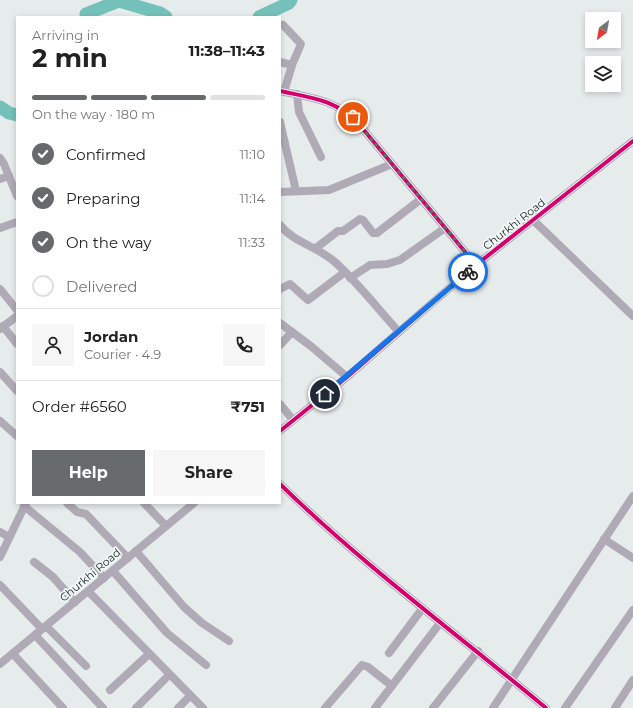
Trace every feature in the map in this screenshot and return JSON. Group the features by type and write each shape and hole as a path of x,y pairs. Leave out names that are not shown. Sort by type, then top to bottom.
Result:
{"street":[{"path":"283,24 301,44 282,92 322,100 347,112 476,265"},
{"path":"281,62 292,65"},
{"path":"297,94 299,112 321,157"},
{"path":"281,126 296,191"},
{"name":"Churkhi Road","path":"281,430 347,377 476,265 632,143"},
{"path":"0,158 16,194"},
{"path":"281,192 329,190 392,164"},
{"path":"0,180 9,176"},
{"path":"316,248 336,232 343,231 360,219 363,220 373,233 377,233 421,199"},
{"path":"533,220 633,316"},
{"path":"0,228 16,222"},
{"path":"281,226 291,236 316,248 336,263 399,332"},
{"path":"281,288 290,284 308,300 347,275 370,265 387,264 400,260 445,228"},
{"path":"0,289 16,309"},
{"path":"16,317 1,328 16,343"},
{"path":"281,324 347,377"},
{"path":"281,344 292,332"},
{"path":"0,372 16,390"},
{"path":"281,405 293,420"},
{"path":"0,421 16,435"},
{"path":"281,485 363,561 440,624 478,651 546,708"},
{"path":"493,708 511,678 633,496"},
{"path":"0,557 25,504 80,552 104,578"},
{"path":"68,504 77,512 86,514 128,558"},
{"path":"145,504 166,526"},
{"name":"Churkhi Road","path":"0,664 113,571 191,504"},
{"path":"0,532 9,537"},
{"path":"604,539 633,558"},
{"path":"136,551 184,607 202,623 229,641"},
{"path":"34,562 53,577 75,602"},
{"path":"113,571 167,633 206,665"},
{"path":"0,585 86,666"},
{"path":"88,591 202,708"},
{"path":"389,653 422,609"},
{"path":"565,708 633,610"},
{"path":"374,708 440,624"},
{"path":"35,635 103,708"},
{"path":"434,708 478,651"},
{"path":"13,654 59,706"},
{"path":"110,690 149,654"},
{"path":"325,708 362,665 368,667 392,686"},
{"path":"136,708 169,675"},
{"path":"615,708 633,680"},
{"path":"178,708 190,696"}],"waterway":[{"path":"261,16 289,3 291,0"},
{"path":"87,16 86,14 119,1 160,13 164,16"},
{"path":"0,107 9,113 16,115"}],"cycle path":[{"path":"281,91 331,104 349,115 358,123 476,265"},
{"path":"281,430 347,377 476,265 633,141"},
{"path":"281,485 377,571 546,708"}],"way so far":[{"path":"353,117 476,265 468,272"}],"route":[{"path":"325,394 347,377 468,272"}]}
